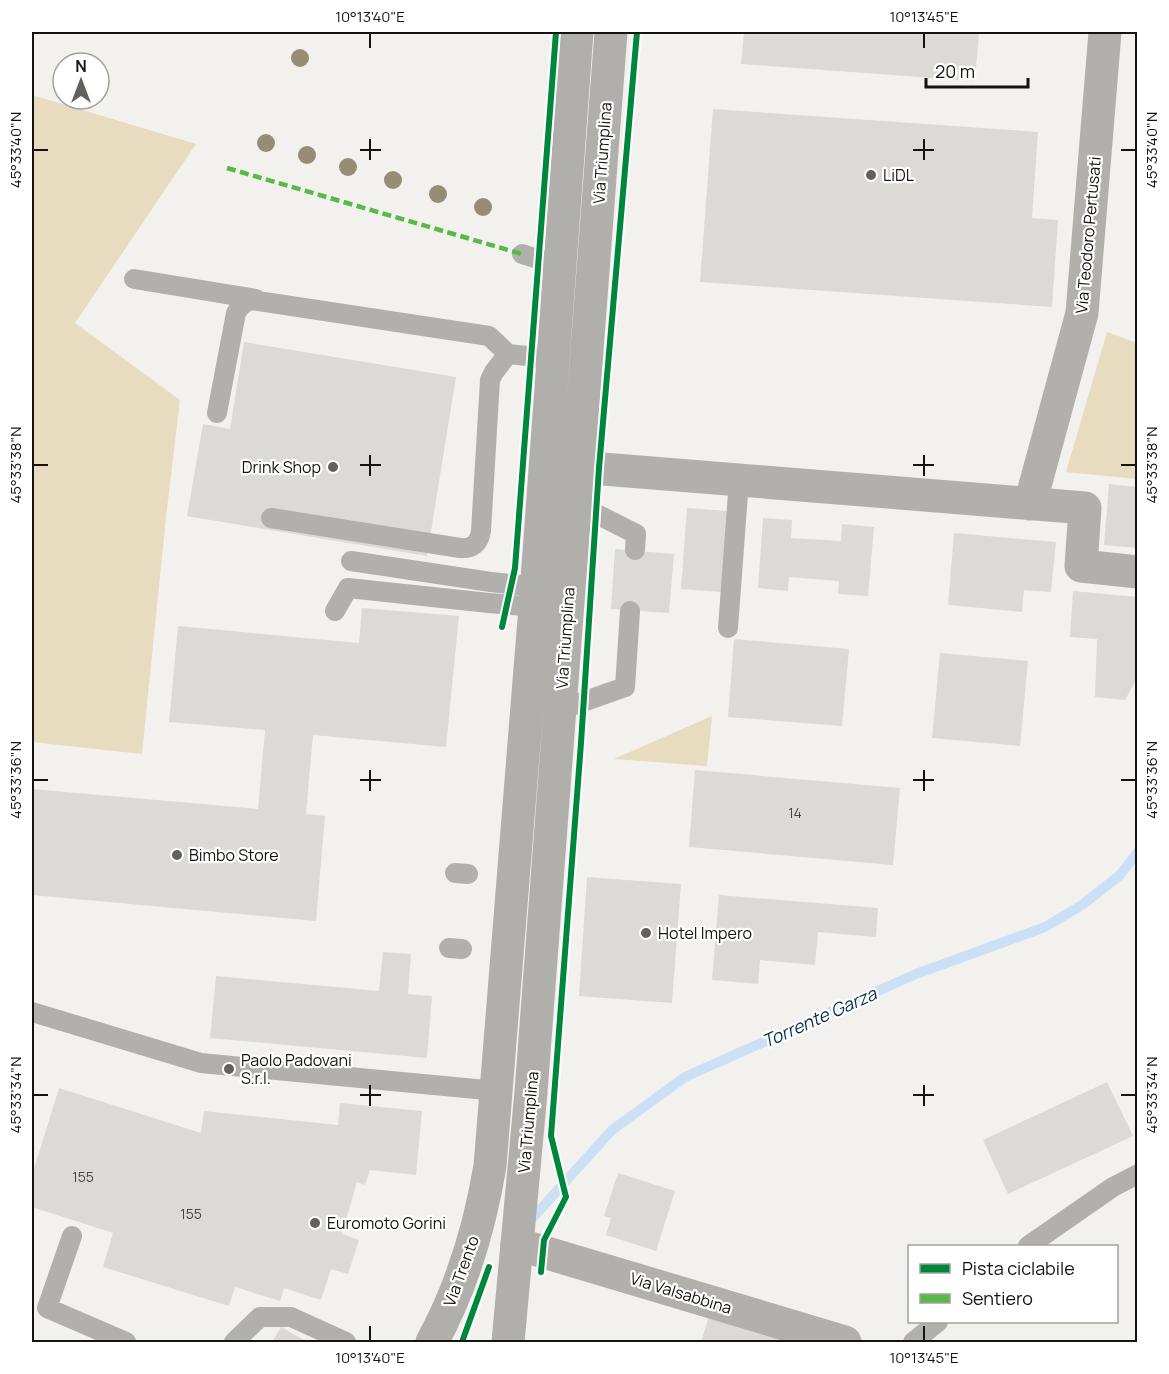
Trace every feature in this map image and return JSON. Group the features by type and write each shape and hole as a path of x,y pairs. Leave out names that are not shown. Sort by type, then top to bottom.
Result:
{"main road":[{"name":"Via Triumplina","path":"485,1197 497,1091 577,32"},
{"name":"Via Triumplina","path":"508,1342 531,1092 611,32"},
{"name":"Via Trento","path":"432,1342 451,1301 475,1238 485,1197"}],"street":[{"name":"Via Teodoro Pertusati","path":"1030,504 1082,313 1105,32"},
{"path":"578,466 1085,508 1081,566 1137,572"},
{"name":"Via Valsabbina","path":"517,1244 845,1342"}],"lane":[{"path":"522,254 560,266"},
{"path":"134,279 489,336 508,354 554,359"},
{"path":"217,413 236,313 245,302 259,300"},
{"path":"271,518 466,549 472,547 477,543 481,531 490,380 508,354"},
{"path":"728,628 739,480"},
{"path":"575,503 636,534 635,550"},
{"path":"351,561 491,582 536,597"},
{"path":"335,611 348,588 477,602 536,597"},
{"path":"560,710 625,687 630,611"},
{"path":"32,1012 201,1063 497,1091"},
{"path":"1029,1245 1137,1173"},
{"path":"72,1236 39,1304 126,1342"},
{"path":"234,1342 260,1317 291,1317 346,1342"},
{"path":"913,1342 937,1323"}],"shaded area":[{"path":"32,95 51,101 51,111 86,111 196,144 75,323 180,400 142,754 32,742"},
{"path":"1107,332 1137,343 1137,479 1066,472"},
{"path":"712,716 707,766 614,759"}],"building":[{"path":"744,32 979,32 975,81 741,64"},
{"name":"LiDL","path":"713,109 1038,132 1032,218 1058,220 1052,307 700,282"},
{"name":"Drink Shop","path":"244,342 456,377 427,556 187,516 203,424 230,429"},
{"path":"1109,484 1138,487 1138,548 1104,545"},
{"path":"687,508 728,511 721,592 681,589"},
{"path":"763,518 792,520 791,538 841,541 842,524 874,527 868,596 838,594 839,581 789,577 788,591 758,588"},
{"path":"954,533 1056,542 1051,592 1024,590 1022,612 948,605"},
{"path":"615,549 674,554 669,613 611,609"},
{"path":"1073,591 1138,597 1138,676 1125,700 1095,697 1097,639 1070,637"},
{"path":"362,608 459,616 446,747 313,735 306,814 325,816 316,921 32,895 32,789 258,809 265,730 169,722 178,626 359,643"},
{"path":"734,639 849,649 842,726 728,717"},
{"path":"940,653 1028,661 1020,746 932,738"},
{"path":"695,770 900,788 893,865 689,847"},
{"name":"Hotel Impero","path":"587,877 681,884 672,1003 579,996"},
{"path":"719,895 878,908 876,937 818,932 815,965 760,960 758,984 712,980"},
{"path":"383,952 411,954 408,994 432,996 427,1058 210,1038 216,976 379,991"},
{"path":"1107,1082 1133,1136 1008,1194 983,1140"},
{"path":"59,1088 201,1133 204,1111 338,1125 340,1103 422,1111 416,1175 370,1170 365,1185 357,1182 342,1234 359,1240 348,1274 331,1269 321,1300 284,1288 280,1301 235,1287 229,1306 103,1267 113,1233 32,1207 32,1175"},
{"path":"618,1173 675,1191 656,1251 606,1235 611,1218 604,1216"},
{"path":"710,1313 803,1342 701,1342"},
{"path":"281,1327 308,1342 272,1342"}],"waterway":[{"name":"Torrente Garza","path":"528,1223 612,1130 685,1077 916,974 1045,927 1082,905 1120,875 1138,852"}],"marked path":[{"path":"227,168 522,254"}],"cycle path":[{"path":"502,627 515,568 556,32"},
{"path":"541,1272 544,1240 566,1197 551,1136 599,468 637,32"},
{"path":"462,1342 489,1267"}],"place":[{"name":"LiDL","path":"871,175"},
{"name":"Drink Shop","path":"333,467"},
{"name":"Bimbo Store","path":"177,855"},
{"name":"Hotel Impero","path":"646,933"},
{"name":"Paolo Padovani S.r.l.","path":"229,1069"},
{"name":"Euromoto Gorini","path":"315,1223"}]}
